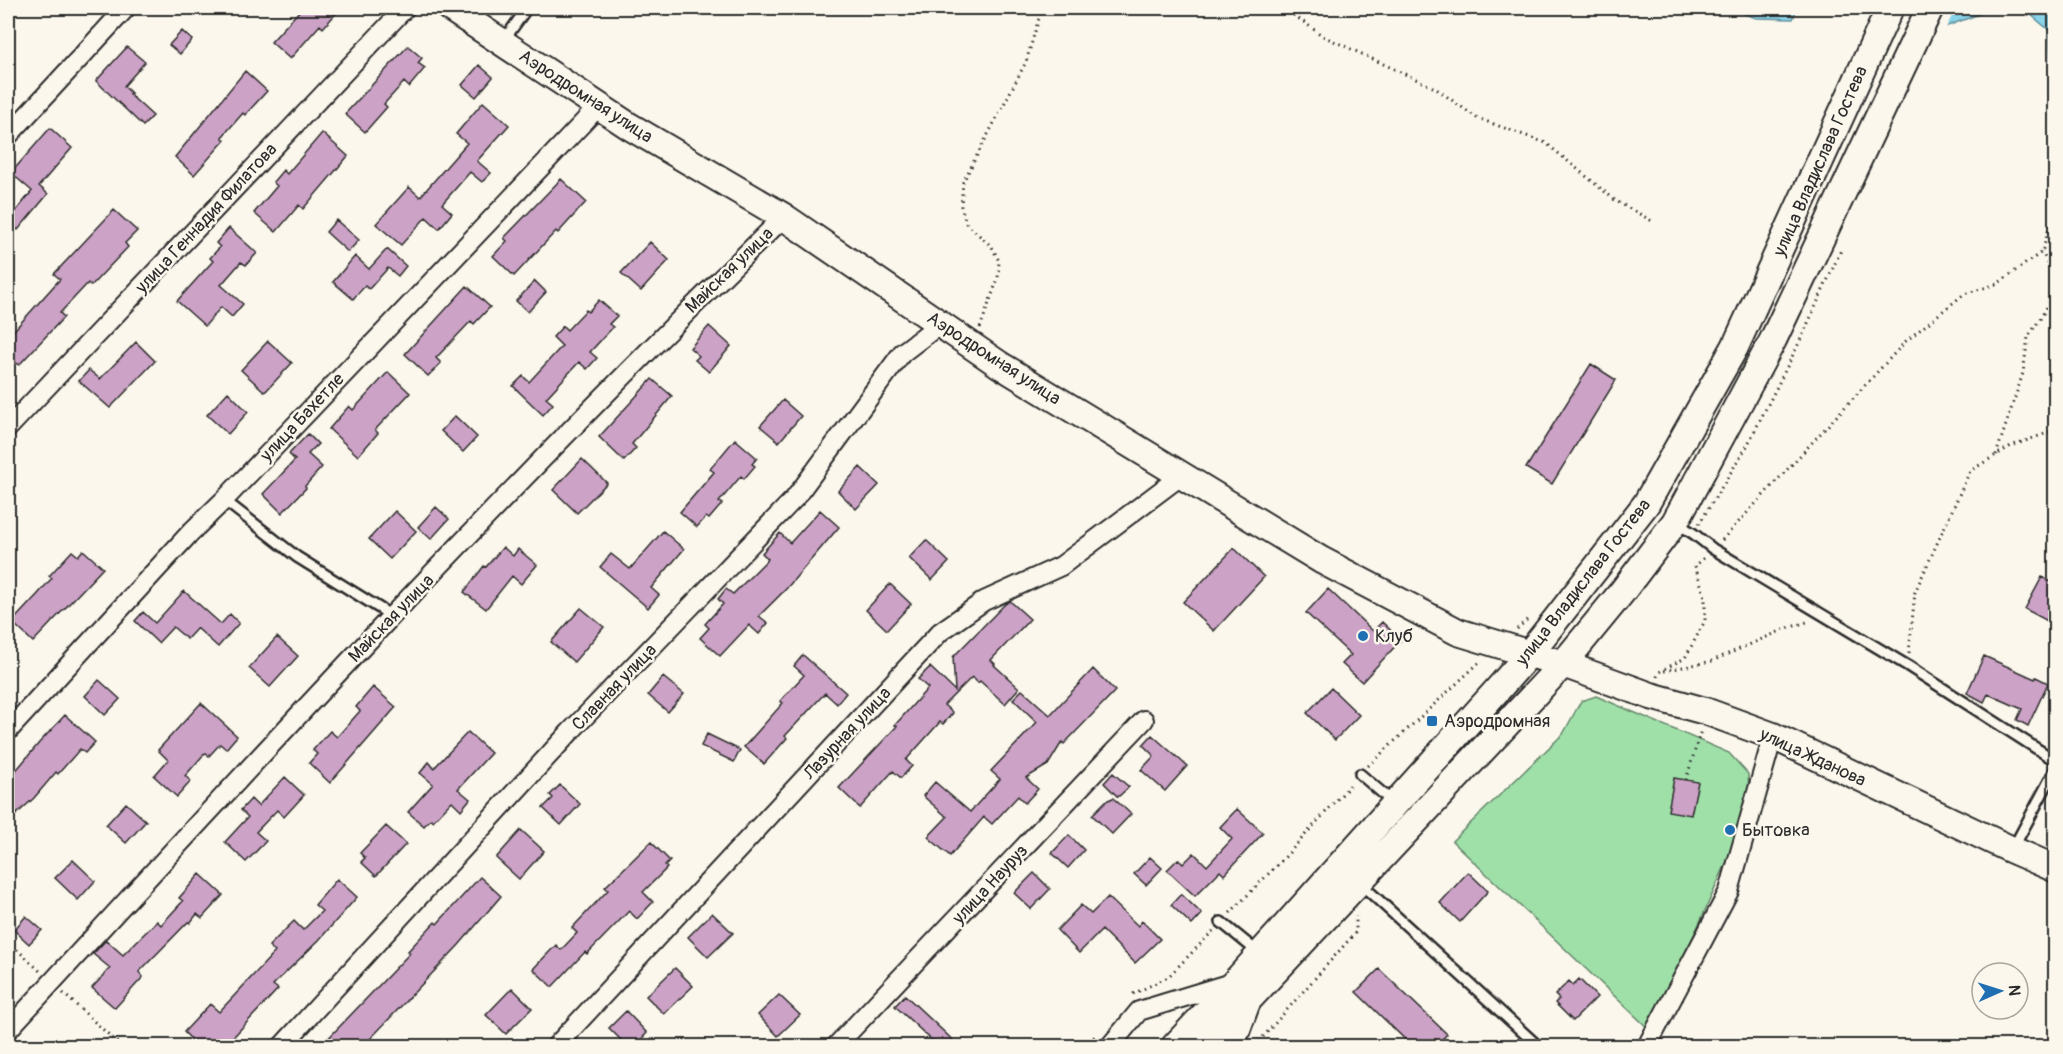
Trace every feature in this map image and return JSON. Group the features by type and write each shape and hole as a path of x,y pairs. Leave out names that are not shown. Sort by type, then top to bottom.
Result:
{"main road":[{"name":"Аэродромная улица","path":"450,8 630,126 784,217 974,347 1321,560 1458,632 1563,664"},
{"name":"улица Владислава Гостева","path":"1205,1047 1246,987 1260,954 1529,654 1646,504 1736,347 1890,8"},
{"name":"улица Владислава Гостева","path":"1175,1047 1246,987 1359,882 1563,664 1675,522 1773,340 1930,8"},
{"name":"улица Жданова","path":"1563,664 1651,696 1706,711 1773,736 2055,869"}],"street":[{"path":"8,136 126,8"},
{"name":"улица Геннадия Филатова","path":"8,428 405,8"},
{"name":"улица Бахетле","path":"8,731 183,541 599,106"},
{"name":"Майская улица","path":"8,1030 392,616 684,314 784,217"},
{"name":"Славная улица","path":"282,1047 570,732 795,498 903,353 940,324"},
{"name":"Лазурная улица","path":"556,1047 940,632 984,601 1061,566 1182,475"},
{"name":"улица Науруз","path":"836,1047 1144,720"},
{"path":"1647,1047 1729,891 1773,736"},
{"path":"1110,1047 1139,1011 1246,987 1235,1047"}],"lane":[{"path":"502,42 526,8"},
{"path":"224,500 297,556 392,616"},
{"path":"1675,522 1713,549 1828,616 2055,761"},
{"path":"2010,849 2017,841 2055,768"},
{"path":"1360,774 1395,804"},
{"path":"1359,882 1538,1047"},
{"path":"1221,922 1260,954"}],"path":[{"path":"974,347 998,278 999,261 992,247 966,223 961,206 963,182 1026,62 1042,8"},
{"path":"1284,8 1323,36 1435,88 1477,118 1546,143 1616,201 1652,221"},
{"path":"1651,696 1659,672 1685,658 1705,621 1705,597 1695,566 1906,341 1964,294 1998,284 2042,252 2051,222 2055,220"},
{"path":"1996,456 2023,374 2028,337 2042,316 2053,291 2050,268 2042,252"},
{"path":"1908,666 1915,592 1970,471 2011,446 2055,430"},
{"path":"1512,632 1535,612"},
{"path":"1659,672 1712,661 1785,629 1828,616"},
{"path":"1128,1000 1135,992 1168,977 1287,855 1360,774 1483,659"},
{"path":"1686,780 1706,711"},
{"path":"1255,1047 1356,932 1355,917"},
{"path":"1085,1047 1099,1031"}],"green space":[{"path":"1596,696 1729,753 1748,774 1750,810 1651,1031 1452,841 1563,734 1581,701"}],"water":[{"path":"1728,8 1797,8 1793,19 1756,18"},
{"path":"1912,8 1995,8 1916,38"},
{"path":"2023,8 2055,8 2055,69 2051,71 2050,31"}],"pier":[{"path":"1915,8 1956,8 1945,30 1917,41 1913,39 1911,18"}],"building":[{"path":"302,8 341,8 323,28 320,25 290,59 271,42"},
{"path":"182,31 192,40 180,54 169,45"},
{"path":"408,46 422,58 418,63 425,68 409,87 404,82 384,104 387,107 365,132 345,114"},
{"path":"127,47 145,62 124,86 131,93 129,94 153,116 143,126 96,81"},
{"path":"479,65 493,77 476,97 462,85"},
{"path":"245,71 267,91 222,137 225,140 194,175 175,157"},
{"path":"483,102 509,125 477,161 491,173 482,182 470,172 442,204 452,213 439,229 426,217 401,245 376,224 409,187 420,197 467,143 456,134"},
{"path":"50,128 72,148 39,186 48,194 18,230 8,221 32,191 11,173"},
{"path":"322,133 348,156 303,209 299,205 276,232 254,213 277,186 273,182 283,170 287,174"},
{"path":"561,179 586,202 514,276 493,256 507,241 504,238"},
{"path":"114,210 137,231 125,243 128,247 91,286 88,283 60,313 64,317 19,365 8,356 8,337 60,279 54,274"},
{"path":"336,220 359,240 348,252 326,232"},
{"path":"229,228 257,253 246,265 241,262 221,285 243,304 232,317 221,307 205,326 177,301 213,261 210,258 220,247 216,243"},
{"path":"650,242 669,260 641,291 621,273"},
{"path":"387,249 406,266 398,276 388,268 369,289 365,286 353,299 333,282 355,256 369,269"},
{"path":"535,281 546,292 528,312 516,301"},
{"path":"467,286 490,307 474,324 471,321 436,358 441,363 428,376 405,354"},
{"path":"599,300 617,316 609,324 613,327 590,352 597,358 587,369 579,362 546,398 553,404 543,415 513,386 523,376 529,382 562,346 553,337 563,326 567,330"},
{"path":"709,326 731,346 709,372 695,360 699,356 690,348"},
{"path":"268,341 292,363 265,392 241,370"},
{"path":"136,342 155,361 110,408 79,381 89,370 100,379"},
{"path":"1591,364 1616,380 1552,484 1526,468"},
{"path":"388,372 410,393 375,430 378,433 358,456 329,429 349,406 353,410"},
{"path":"652,379 672,396 632,444 636,448 624,461 599,437"},
{"path":"228,392 248,412 228,434 207,415"},
{"path":"783,400 801,416 779,442 760,426"},
{"path":"455,416 477,437 463,452 441,431"},
{"path":"308,434 318,444 308,454 322,467 282,513 263,494 295,460 289,454"},
{"path":"735,439 757,458 752,464 755,466 744,479 741,476 719,502 722,504 709,519 706,517 697,527 680,512 714,472 710,469"},
{"path":"582,459 607,483 577,513 553,490"},
{"path":"860,467 879,485 856,509 838,491"},
{"path":"436,507 449,519 431,539 418,527"},
{"path":"820,510 839,527 786,589 759,616 768,623 759,634 749,625 720,656 700,638 709,628 705,624 723,604 718,599 726,589 733,594 768,559 762,553 780,533 790,543"},
{"path":"395,511 416,531 390,559 369,539"},
{"path":"663,531 684,549 651,588 659,595 648,608 600,567 611,554 630,569"},
{"path":"926,540 949,562 932,580 909,558"},
{"path":"503,547 513,556 518,549 537,565 521,584 512,576 486,609 464,592 484,566 486,567"},
{"path":"1234,548 1264,577 1214,631 1183,602"},
{"path":"83,550 103,568 33,642 12,622 52,578 49,576 72,551 78,556"},
{"path":"2042,577 2055,584 2055,625 2025,609"},
{"path":"890,584 911,604 887,630 866,610"},
{"name":"Клуб","path":"1328,589 1373,631 1382,622 1401,640 1362,682 1342,664 1351,655 1306,613"},
{"path":"184,591 221,624 230,614 239,623 218,647 197,628 187,639 173,627 158,643 135,621 143,612 155,623"},
{"path":"1010,601 1030,619 991,660 1019,688 1005,704 980,681 978,683 972,677 944,705 953,713 943,724 940,722 906,760 912,766 901,778 893,771 860,808 839,788 897,726 895,725 928,688 918,679 930,667 955,691 953,657"},
{"path":"581,608 604,627 574,662 551,642"},
{"path":"277,637 298,656 270,687 249,668"},
{"path":"803,655 846,693 837,704 825,693 785,736 787,738 764,764 744,747 804,675 794,666"},
{"path":"1984,656 2048,683 2028,726 2017,720 2022,709 1988,694 1984,702 1967,693"},
{"path":"1093,669 1115,691 1064,744 1062,742 1048,765 1026,778 1038,789 1025,803 1018,796 992,824 984,817 950,856 928,837 947,817 923,796 935,782 970,812 1000,779 991,771 1037,722 1013,699 1022,690 1050,715"},
{"path":"663,677 684,694 668,712 648,695"},
{"path":"99,680 120,699 105,715 85,696"},
{"path":"373,687 396,707 330,783 309,763 317,754 313,750 330,731 337,737 360,711 356,707"},
{"path":"1331,688 1359,715 1335,740 1307,713"},
{"path":"201,703 237,736 226,749 220,744 209,756 205,753 185,776 191,781 177,797 154,776 168,760 158,750"},
{"path":"65,715 95,742 85,753 80,749 58,774 56,772 34,798 8,822 8,780"},
{"path":"468,732 491,753 458,789 470,799 461,810 452,801 433,821 431,819 424,826 408,812 433,784 420,773 429,762 434,768"},
{"path":"707,734 740,750 734,762 701,746"},
{"path":"1152,735 1187,766 1165,791 1141,770 1154,756 1143,745"},
{"path":"1113,773 1129,787 1118,797 1104,783"},
{"path":"285,777 304,795 284,817 277,810 256,832 266,841 246,862 225,842 248,817 241,810 251,799 258,806"},
{"path":"1674,778 1698,782 1691,815 1668,811"},
{"path":"560,785 580,804 561,825 543,808 553,798 550,795"},
{"path":"1113,798 1131,814 1112,834 1092,815 1106,801"},
{"path":"126,803 146,821 126,843 106,825"},
{"path":"1237,809 1263,833 1224,875 1220,871 1195,896 1167,870 1178,859 1183,864 1194,853 1207,866 1232,839 1220,827"},
{"path":"386,826 406,844 376,876 361,862 365,858 360,853"},
{"path":"521,830 544,851 519,879 496,858"},
{"path":"1069,835 1084,850 1068,868 1052,853"},
{"path":"651,842 670,861 665,866 667,868 643,892 653,902 637,919 629,911 552,987 533,969 556,945 561,950 577,933 572,928 608,890 605,887"},
{"path":"1150,857 1162,868 1146,885 1134,874"},
{"path":"73,860 95,881 78,900 55,878"},
{"path":"1468,872 1488,891 1460,922 1440,903"},
{"path":"1034,873 1050,889 1031,909 1014,893"},
{"path":"200,874 223,895 202,918 197,914 190,923 188,922 139,972 143,977 115,1008 92,988 110,968 93,954 106,940 123,955 157,921 161,925 183,901 179,898"},
{"path":"480,877 501,896 459,945 363,1047 320,1047 410,953 408,951 435,922 437,924"},
{"path":"337,879 357,897 319,940 273,985 278,989 224,1047 199,1047 184,1032 210,1004 219,1012 275,952 269,946 294,921 303,930 322,911 315,905"},
{"path":"1181,894 1202,914 1192,925 1171,905"},
{"path":"1108,897 1138,926 1142,921 1160,939 1135,963 1102,930 1079,953 1057,930 1081,905 1091,914"},
{"path":"712,913 733,933 708,957 688,937"},
{"path":"26,916 42,930 29,944 14,930"},
{"path":"675,968 693,986 664,1014 646,996"},
{"path":"1379,969 1447,1034 1435,1047 1413,1047 1356,992"},
{"path":"1579,979 1597,997 1573,1021 1555,1003 1559,999 1555,995 1569,981 1573,985"},
{"path":"512,988 532,1008 506,1034 486,1015"},
{"path":"779,995 800,1015 778,1036 758,1015"},
{"path":"905,995 960,1047 939,1047 895,1006"},
{"path":"626,1011 647,1033 634,1047 628,1047 609,1028"}],"place":[{"name":"Клуб","path":"1363,636"},
{"name":"Аэродромная","path":"1432,721"},
{"name":"Бытовка","path":"1730,830"}]}
